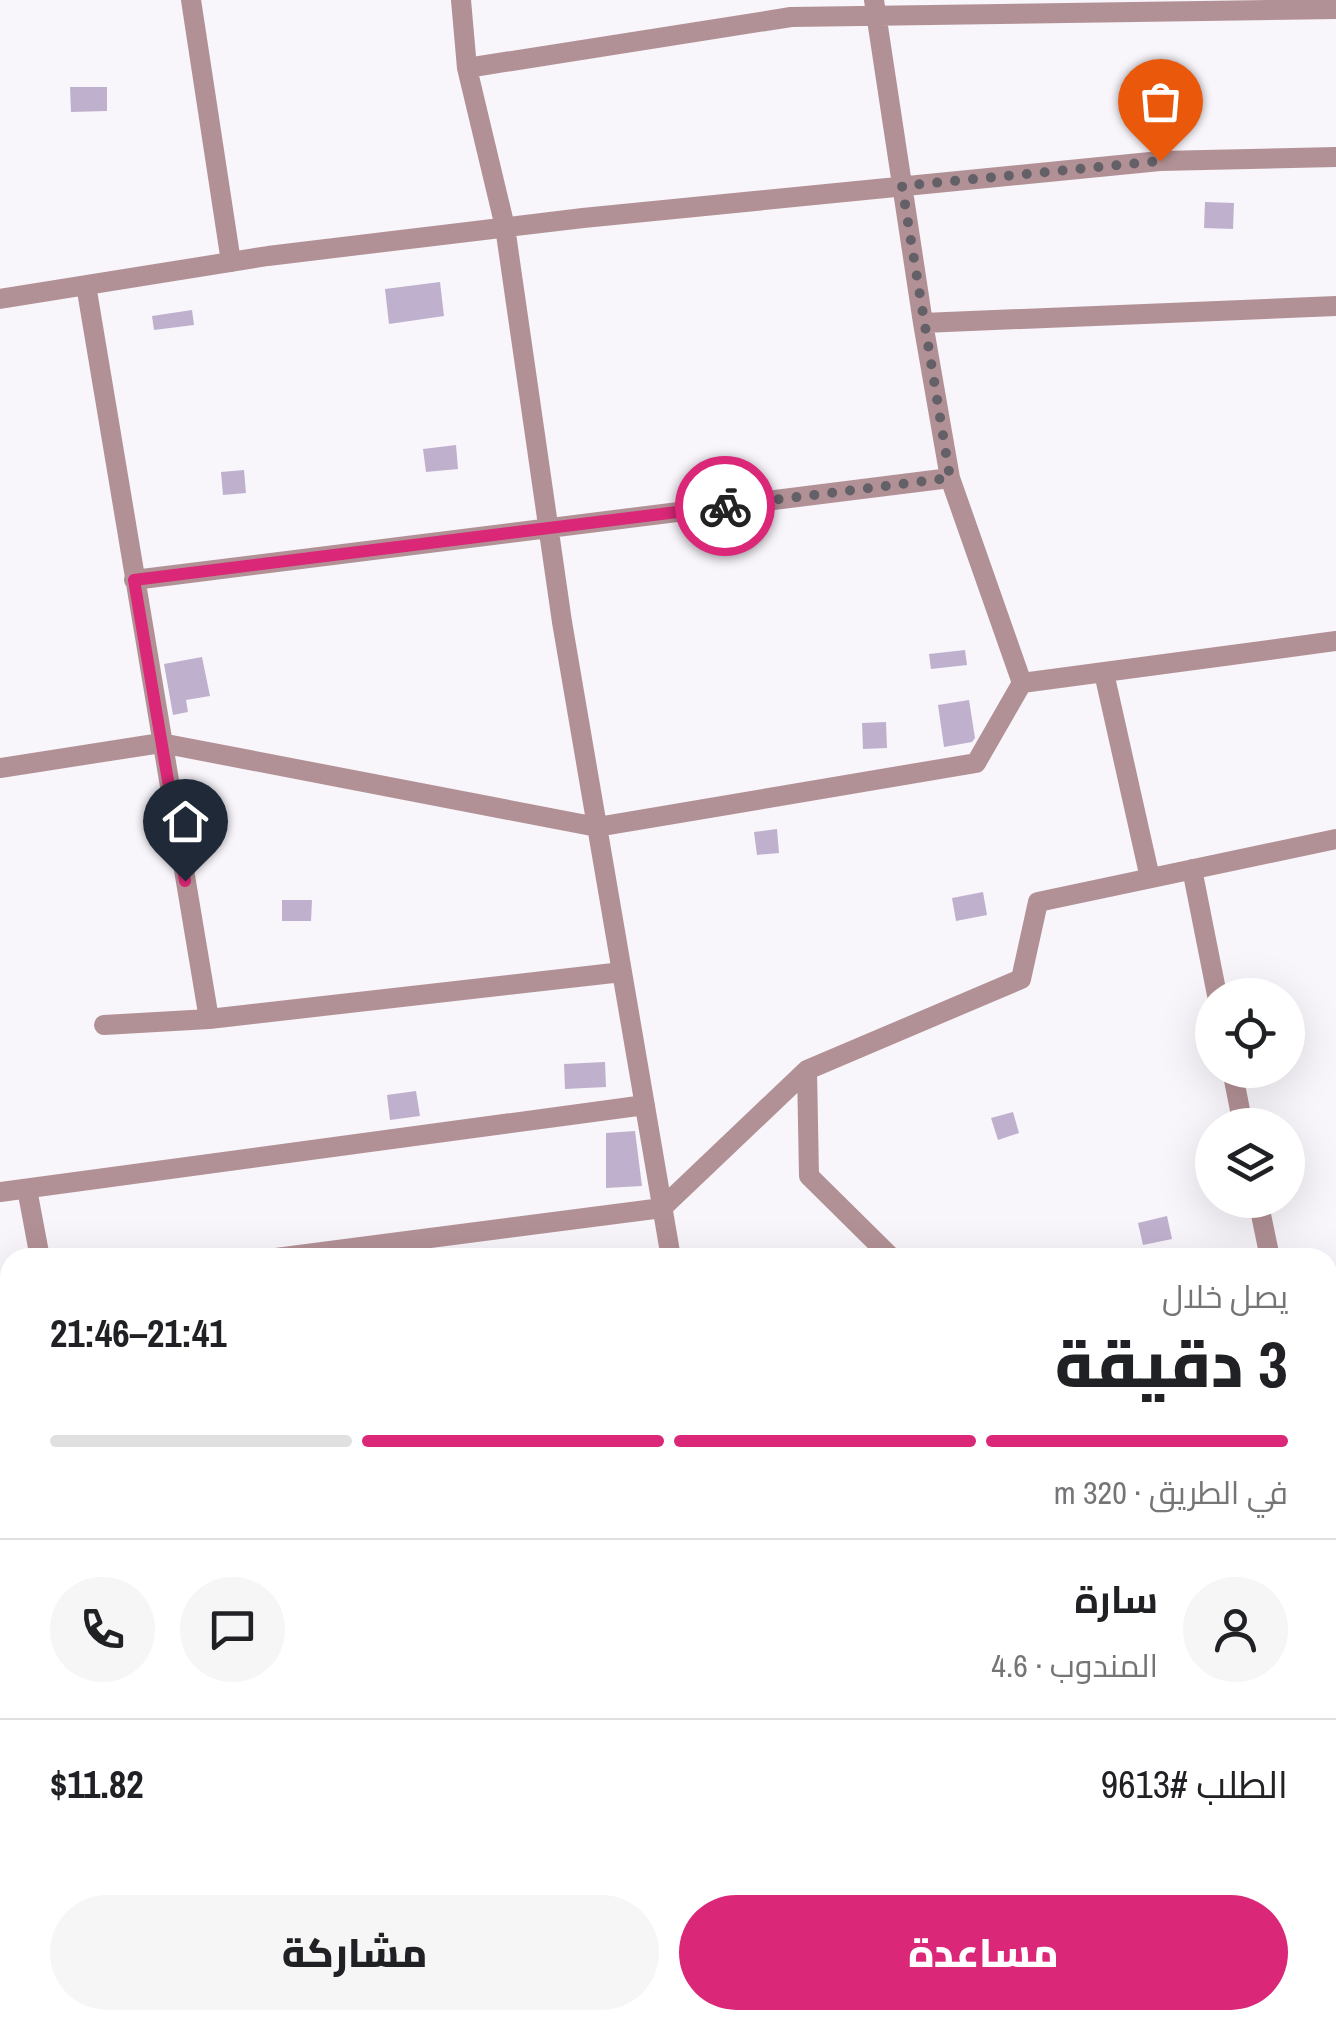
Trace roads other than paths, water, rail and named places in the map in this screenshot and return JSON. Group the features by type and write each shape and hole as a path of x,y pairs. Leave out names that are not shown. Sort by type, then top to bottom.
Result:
{"street":[{"path":"191,0 231,262"},
{"path":"460,0 467,68 505,228 548,528 669,1248"},
{"path":"467,68 791,17 875,8 1336,9"},
{"path":"0,768 161,743 597,826 976,763 1022,684 950,478 875,8"},
{"path":"0,299 231,262 902,186 1160,161 1336,158"},
{"path":"86,286 209,1019"},
{"path":"923,323 1336,306"},
{"path":"134,580 950,478"},
{"path":"1022,684 1336,641"},
{"path":"1104,673 1150,878"},
{"path":"353,1248 662,1208 808,1070 1021,978 1038,902 1336,839"},
{"path":"1192,870 1214,978"},
{"path":"104,1026 209,1019 622,972"},
{"path":"808,1070 809,1176 882,1248"},
{"path":"0,1192 645,1105"},
{"path":"26,1189 38,1248"},
{"path":"1262,1218 1268,1248"}]}
